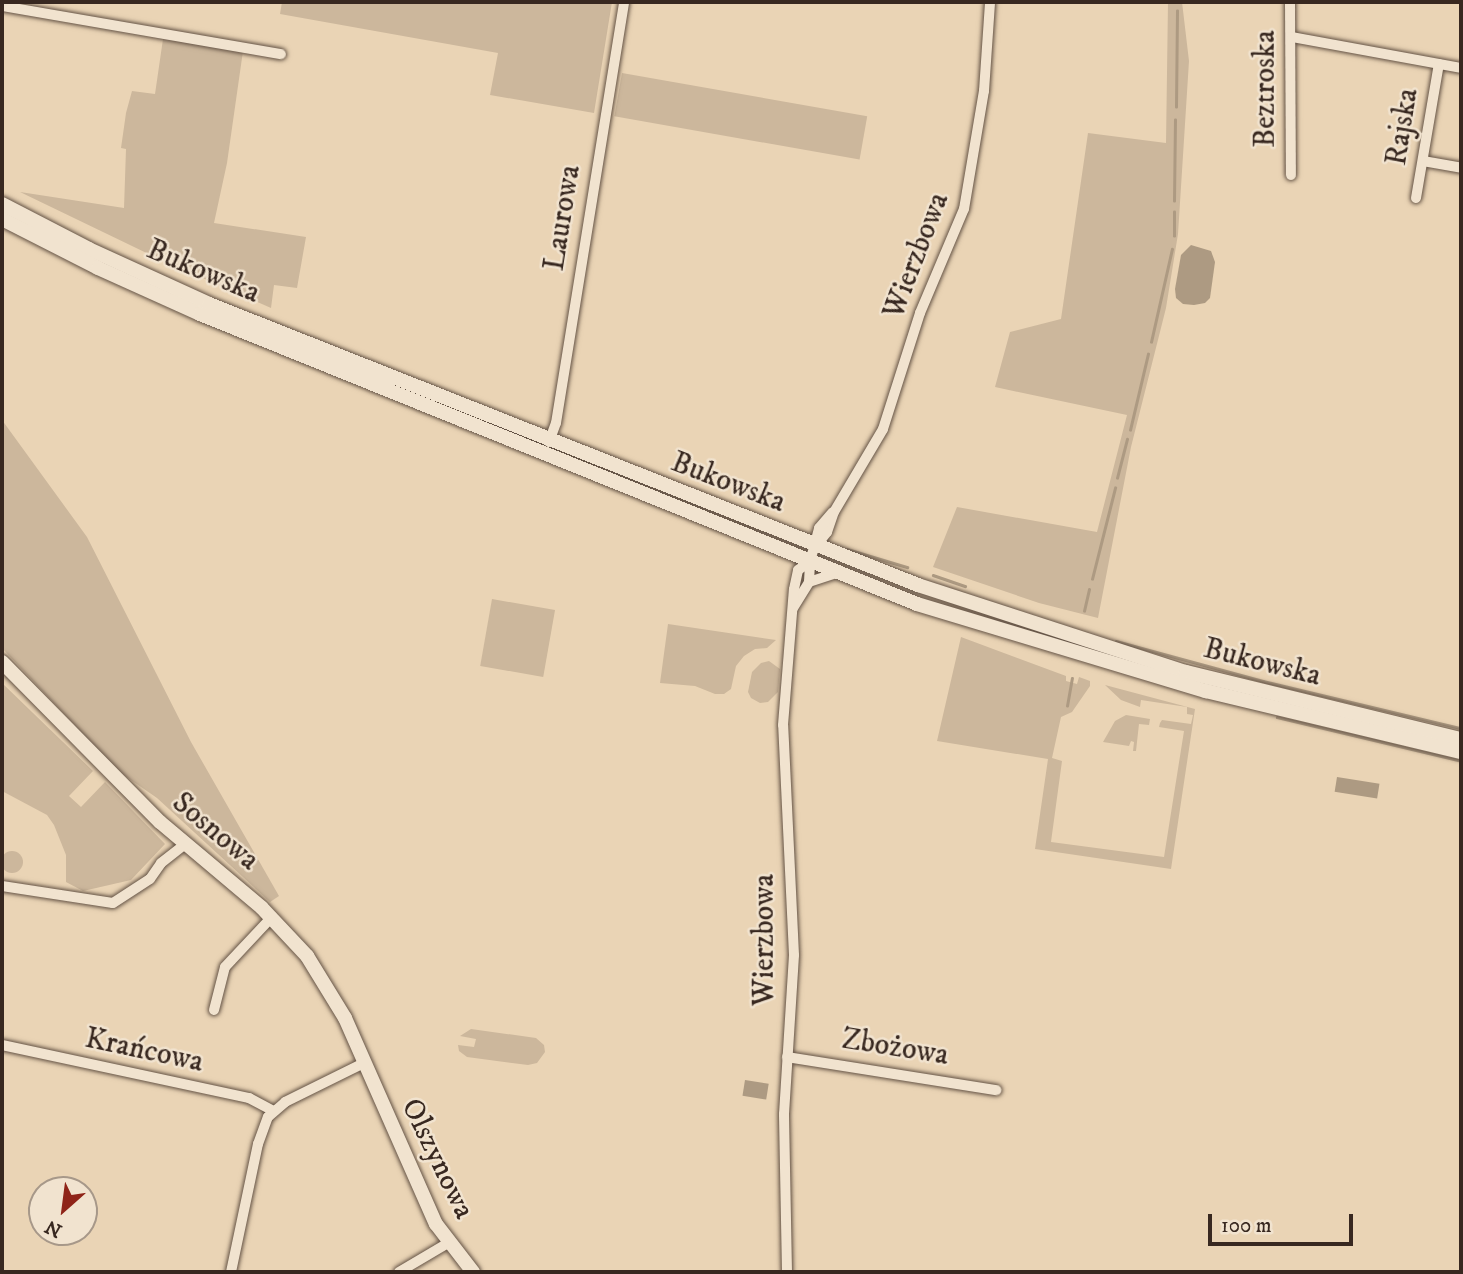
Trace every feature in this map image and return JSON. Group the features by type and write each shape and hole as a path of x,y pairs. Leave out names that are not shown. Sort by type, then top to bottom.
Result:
{"main road":[{"name":"Bukowska","path":"2,204 118,264 209,304 549,442 929,589 1117,652 1211,678 1461,739"},
{"name":"Bukowska","path":"2,219 98,268 212,319 836,573 947,614 1138,673 1461,752"},
{"name":"Sosnowa","path":"2,662 184,845 216,867 272,917 307,956 337,1003 365,1063"},
{"name":"Olszynowa","path":"365,1063 436,1224 473,1272"}],"street":[{"name":"Laurowa","path":"549,442 556,423 624,2"},
{"name":"Wierzbowa","path":"793,608 809,582 810,562 819,527 834,512 888,418 920,313 964,209 984,91 990,2"},
{"name":"Beztroska","path":"1290,2 1291,175"},
{"path":"2,6 281,54"},
{"path":"1292,37 1461,68"},
{"name":"Rajska","path":"1416,198 1439,65"},
{"path":"1423,161 1461,167"},
{"name":"Wierzbowa","path":"787,1272 784,1125 794,956 783,725 797,570 810,562"},
{"path":"809,582 836,573"},
{"path":"2,886 113,903 150,879 161,863 184,845"},
{"path":"214,1010 225,967 272,917"},
{"name":"Krańcowa","path":"2,1045 249,1098 273,1111"},
{"name":"Zbożowa","path":"787,1057 996,1090"},
{"path":"231,1272 263,1126 273,1111 365,1063"},
{"path":"399,1272 448,1243"}],"shaded area":[{"path":"282,2 612,2 594,113 490,95 498,53 280,14"},
{"path":"1168,2 1182,2 1189,61 1178,234 1166,308 1131,447 1098,618 1039,603 933,567 957,507 1097,532 1127,415 995,387 1010,332 1061,319 1088,133 1166,143"},
{"path":"163,39 243,51 227,163 214,223 306,237 297,288 274,285 271,308 159,259 20,192 124,208 126,149 121,148 126,113 132,91 155,94"},
{"path":"622,73 867,116 860,160 614,116"},
{"path":"1191,245 1211,251 1215,262 1210,298 1205,303 1194,305 1183,304 1176,298 1175,289 1181,255"},
{"path":"2,420 87,537 191,742 279,896 270,902 157,798 118,771 2,648"},
{"path":"492,599 555,610 543,677 480,666"},
{"path":"668,624 776,640 767,648 755,649 744,656 736,666 731,689 724,694 715,694 695,686 660,683"},
{"path":"961,637 1066,676 1066,681 1077,684 1079,677 1090,681 1090,686 1072,712 1061,717 1052,758 1062,761 1051,842 1164,857 1184,731 1159,727 1162,720 1191,724 1193,715 1187,714 1187,707 1141,700 1140,707 1121,700 1105,685 1195,709 1171,869 1035,849 1048,759 937,741"},
{"path":"769,661 780,669 778,692 768,702 760,703 751,698 748,692 752,672 761,663"},
{"path":"2,683 93,771 69,796 81,807 105,782 165,844 131,880 83,891 66,882 66,855 47,815 2,791"},
{"path":"1126,715 1150,719 1149,725 1139,724 1136,751 1133,751 1134,742 1131,741 1129,746 1103,742 1115,721"},
{"path":"1337,777 1379,784 1377,799 1335,792"},
{"path":"12,851 20,854 23,862 20,870 12,873 4,870 1,862 4,854"},
{"path":"471,1029 536,1038 544,1045 545,1052 537,1063 528,1065 467,1057 459,1051 458,1045 474,1047 476,1039 460,1036"},
{"path":"745,1080 769,1084 766,1100 742,1096"}],"waterway":[{"path":"1176,107 1177,11"},
{"path":"1174,201 1175,120"},
{"path":"1174,212 1174,236"},
{"path":"1151,342 1172,249"},
{"path":"1130,430 1148,354"},
{"path":"1117,478 1127,439"},
{"path":"1092,579 1115,488"},
{"path":"847,549 907,567"},
{"path":"933,575 965,586"},
{"path":"1084,611 1089,590"},
{"path":"1116,641 1263,681 1461,728"},
{"path":"1067,706 1072,678"},
{"path":"1277,717 1461,761"}]}
